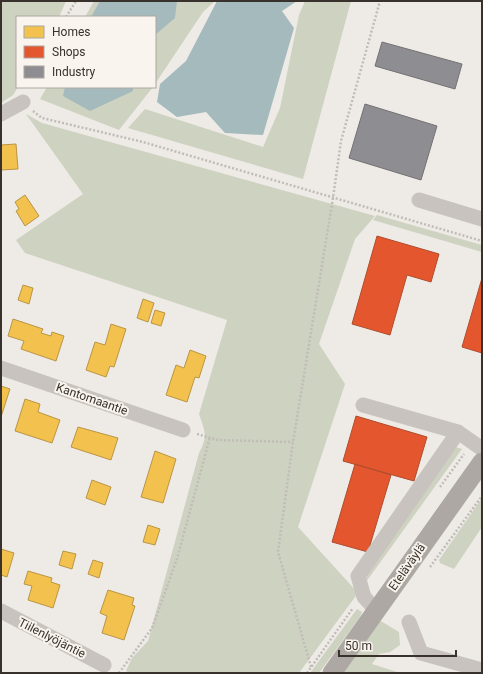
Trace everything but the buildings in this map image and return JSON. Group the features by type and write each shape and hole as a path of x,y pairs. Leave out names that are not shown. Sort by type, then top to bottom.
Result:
{"main road":[{"name":"Eteläväylä","path":"332,673 482,462"}],"street":[{"path":"1,114 23,102"},
{"path":"419,200 482,219"},
{"name":"Kantomaantie","path":"1,368 184,430"},
{"path":"363,404 458,432 482,449"},
{"path":"376,610 364,597 358,576 458,432"},
{"name":"Tiilenlyöjäntie","path":"1,611 104,665"},
{"path":"410,622 421,653 482,670"}],"path":[{"path":"67,16 76,1"},
{"path":"311,667 278,552 293,442 334,198 341,141 380,1"},
{"path":"23,102 42,118 143,142 482,241"},
{"path":"184,430 218,440 293,442"},
{"path":"119,673 152,628 177,559 210,437"}],"green space":[{"path":"1,1 66,1 59,16 16,16 16,88 17,88 13,95 1,103"},
{"path":"94,1 215,1 203,12 156,82 156,16 86,16"},
{"path":"305,1 351,1 303,179 128,128 145,109 263,147 280,108 299,15"},
{"path":"46,88 152,88 119,130 40,99"},
{"path":"26,114 42,123 375,216 355,239 319,344 345,384 298,527 358,593 299,673 129,673 126,671 132,658 148,641 199,453 204,443 205,434 199,414 227,320 25,253 16,240 83,194"},
{"path":"377,215 482,245 482,252 373,220"},
{"path":"452,446 462,449 366,582 367,569"},
{"path":"482,498 482,527 454,569 440,563 439,560"},
{"path":"357,609 362,612 360,617 319,673 310,673"},
{"path":"379,620 399,632 400,645 390,652 379,654 372,664 400,673 343,673"}],"shaded area":[{"path":"100,1 177,1 175,18 156,34 156,16 92,16"},
{"path":"217,1 297,1 282,11 294,28 263,135 225,133 206,112 177,117 157,102 160,84 186,61"},
{"path":"65,88 133,88 133,91 90,111 63,96"}]}
